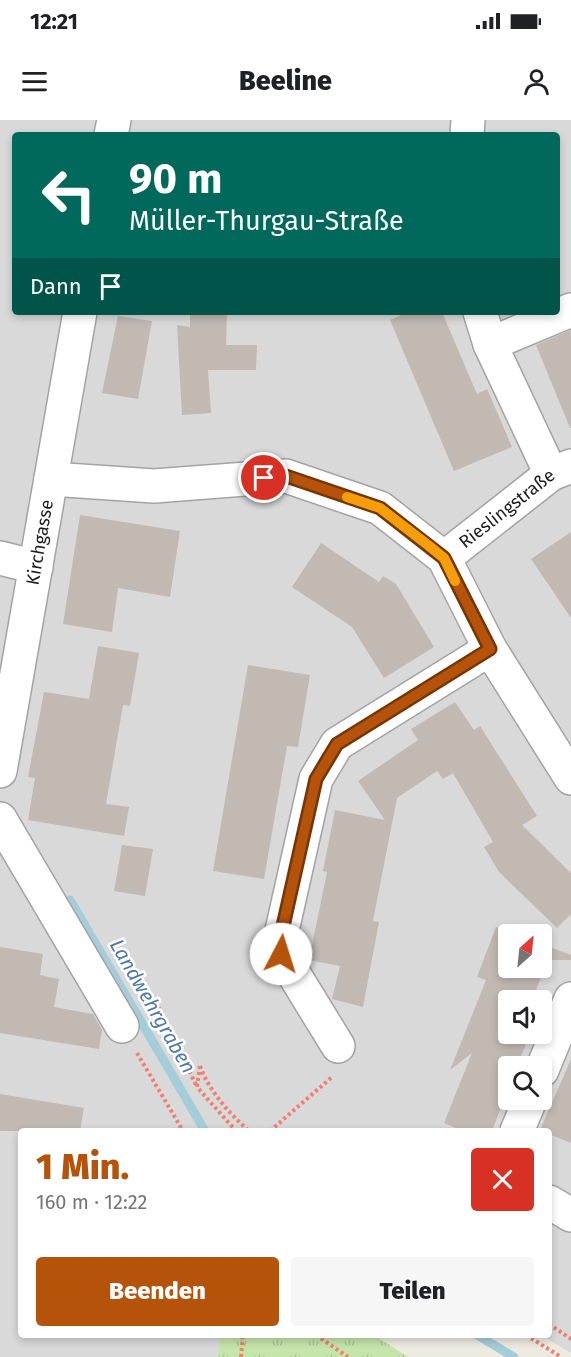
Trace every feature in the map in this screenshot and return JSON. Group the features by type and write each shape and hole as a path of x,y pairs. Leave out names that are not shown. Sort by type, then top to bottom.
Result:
{"street":[{"name":"Kirchgasse","path":"0,771 79,315"},
{"path":"481,315 490,344 561,470"},
{"path":"490,344 559,315"},
{"name":"Rieslingstraße","path":"444,558 561,470"},
{"path":"51,479 154,486 286,476 380,508 444,558 490,649 571,778"},
{"path":"0,558 36,567"},
{"path":"338,1046 281,954 281,935 316,779 337,744 490,649"},
{"path":"0,819 122,1026"},
{"path":"548,1056 571,999"},
{"path":"518,1128 526,1110"},
{"path":"552,1204 571,1215"}],"path":[{"path":"158,1006 197,1087 233,1128"},
{"path":"122,1026 181,1128"},
{"path":"273,1128 343,1067 338,1046"},
{"path":"197,1087 200,1066 204,1078 231,1115 246,1128"},
{"path":"552,1326 571,1339"},
{"path":"241,1357 243,1338"},
{"path":"320,1338 348,1357"},
{"path":"531,1338 561,1357"}],"shaded area":[{"path":"0,120 571,120 571,1353 546,1338 552,1338 552,1128 18,1128 18,1338 220,1338 217,1357 0,1357"}],"green space":[{"path":"220,1338 379,1338 408,1357 217,1357"}],"building":[{"path":"190,315 227,315 226,345 257,345 256,370 208,370 211,413 182,415 177,325 190,327"},
{"path":"401,315 443,315 477,394 487,389 512,447 454,471 390,320"},
{"path":"118,316 152,321 138,399 102,393"},
{"path":"571,330 571,428 570,428 536,345"},
{"path":"80,515 180,531 170,597 118,588 112,632 63,624"},
{"path":"571,532 571,618 531,559"},
{"path":"321,543 379,582 383,576 396,584 434,647 384,678 352,627 292,587"},
{"path":"98,646 139,653 130,706 123,705 106,804 129,807 124,836 28,820 35,778 28,777 44,692 89,699"},
{"path":"248,665 310,675 298,747 287,746 264,879 213,871"},
{"path":"455,702 474,730 480,726 537,816 522,825 571,873 571,914 557,928 499,872 484,847 493,842 453,773 443,779 437,771 397,798 373,921 379,922 363,1007 332,999 340,966 309,960 327,872 323,871 335,810 385,820 358,781 418,740 411,729"},
{"path":"122,845 153,849 145,896 114,891"},
{"path":"496,927 498,928 498,978 541,978 536,990 498,990 498,1044 526,1044 521,1056 498,1056 498,1110 500,1110 493,1128 456,1128 444,1123 472,1053 450,1070 486,980 477,977"},
{"path":"0,947 43,954 40,975 59,979 54,1007 93,1014 102,1030 99,1049 0,1033"},
{"path":"552,948 571,955 571,960 552,960"},
{"path":"571,1059 571,1143 552,1135 552,1128 541,1128 549,1110 552,1110 552,1103"},
{"path":"0,1094 84,1108 81,1128 18,1128 18,1131 0,1131"}],"waterway":[{"name":"Landwehrgraben","path":"70,900 203,1128"},
{"name":"Landwehrgraben","path":"482,1338 514,1357"}],"slow traffic":[{"path":"347,497 380,508 428,545 444,558 455,581"}],"route":[{"path":"264,478 286,476 380,508 444,558 490,649 337,744 316,779 281,935 281,954"}]}
